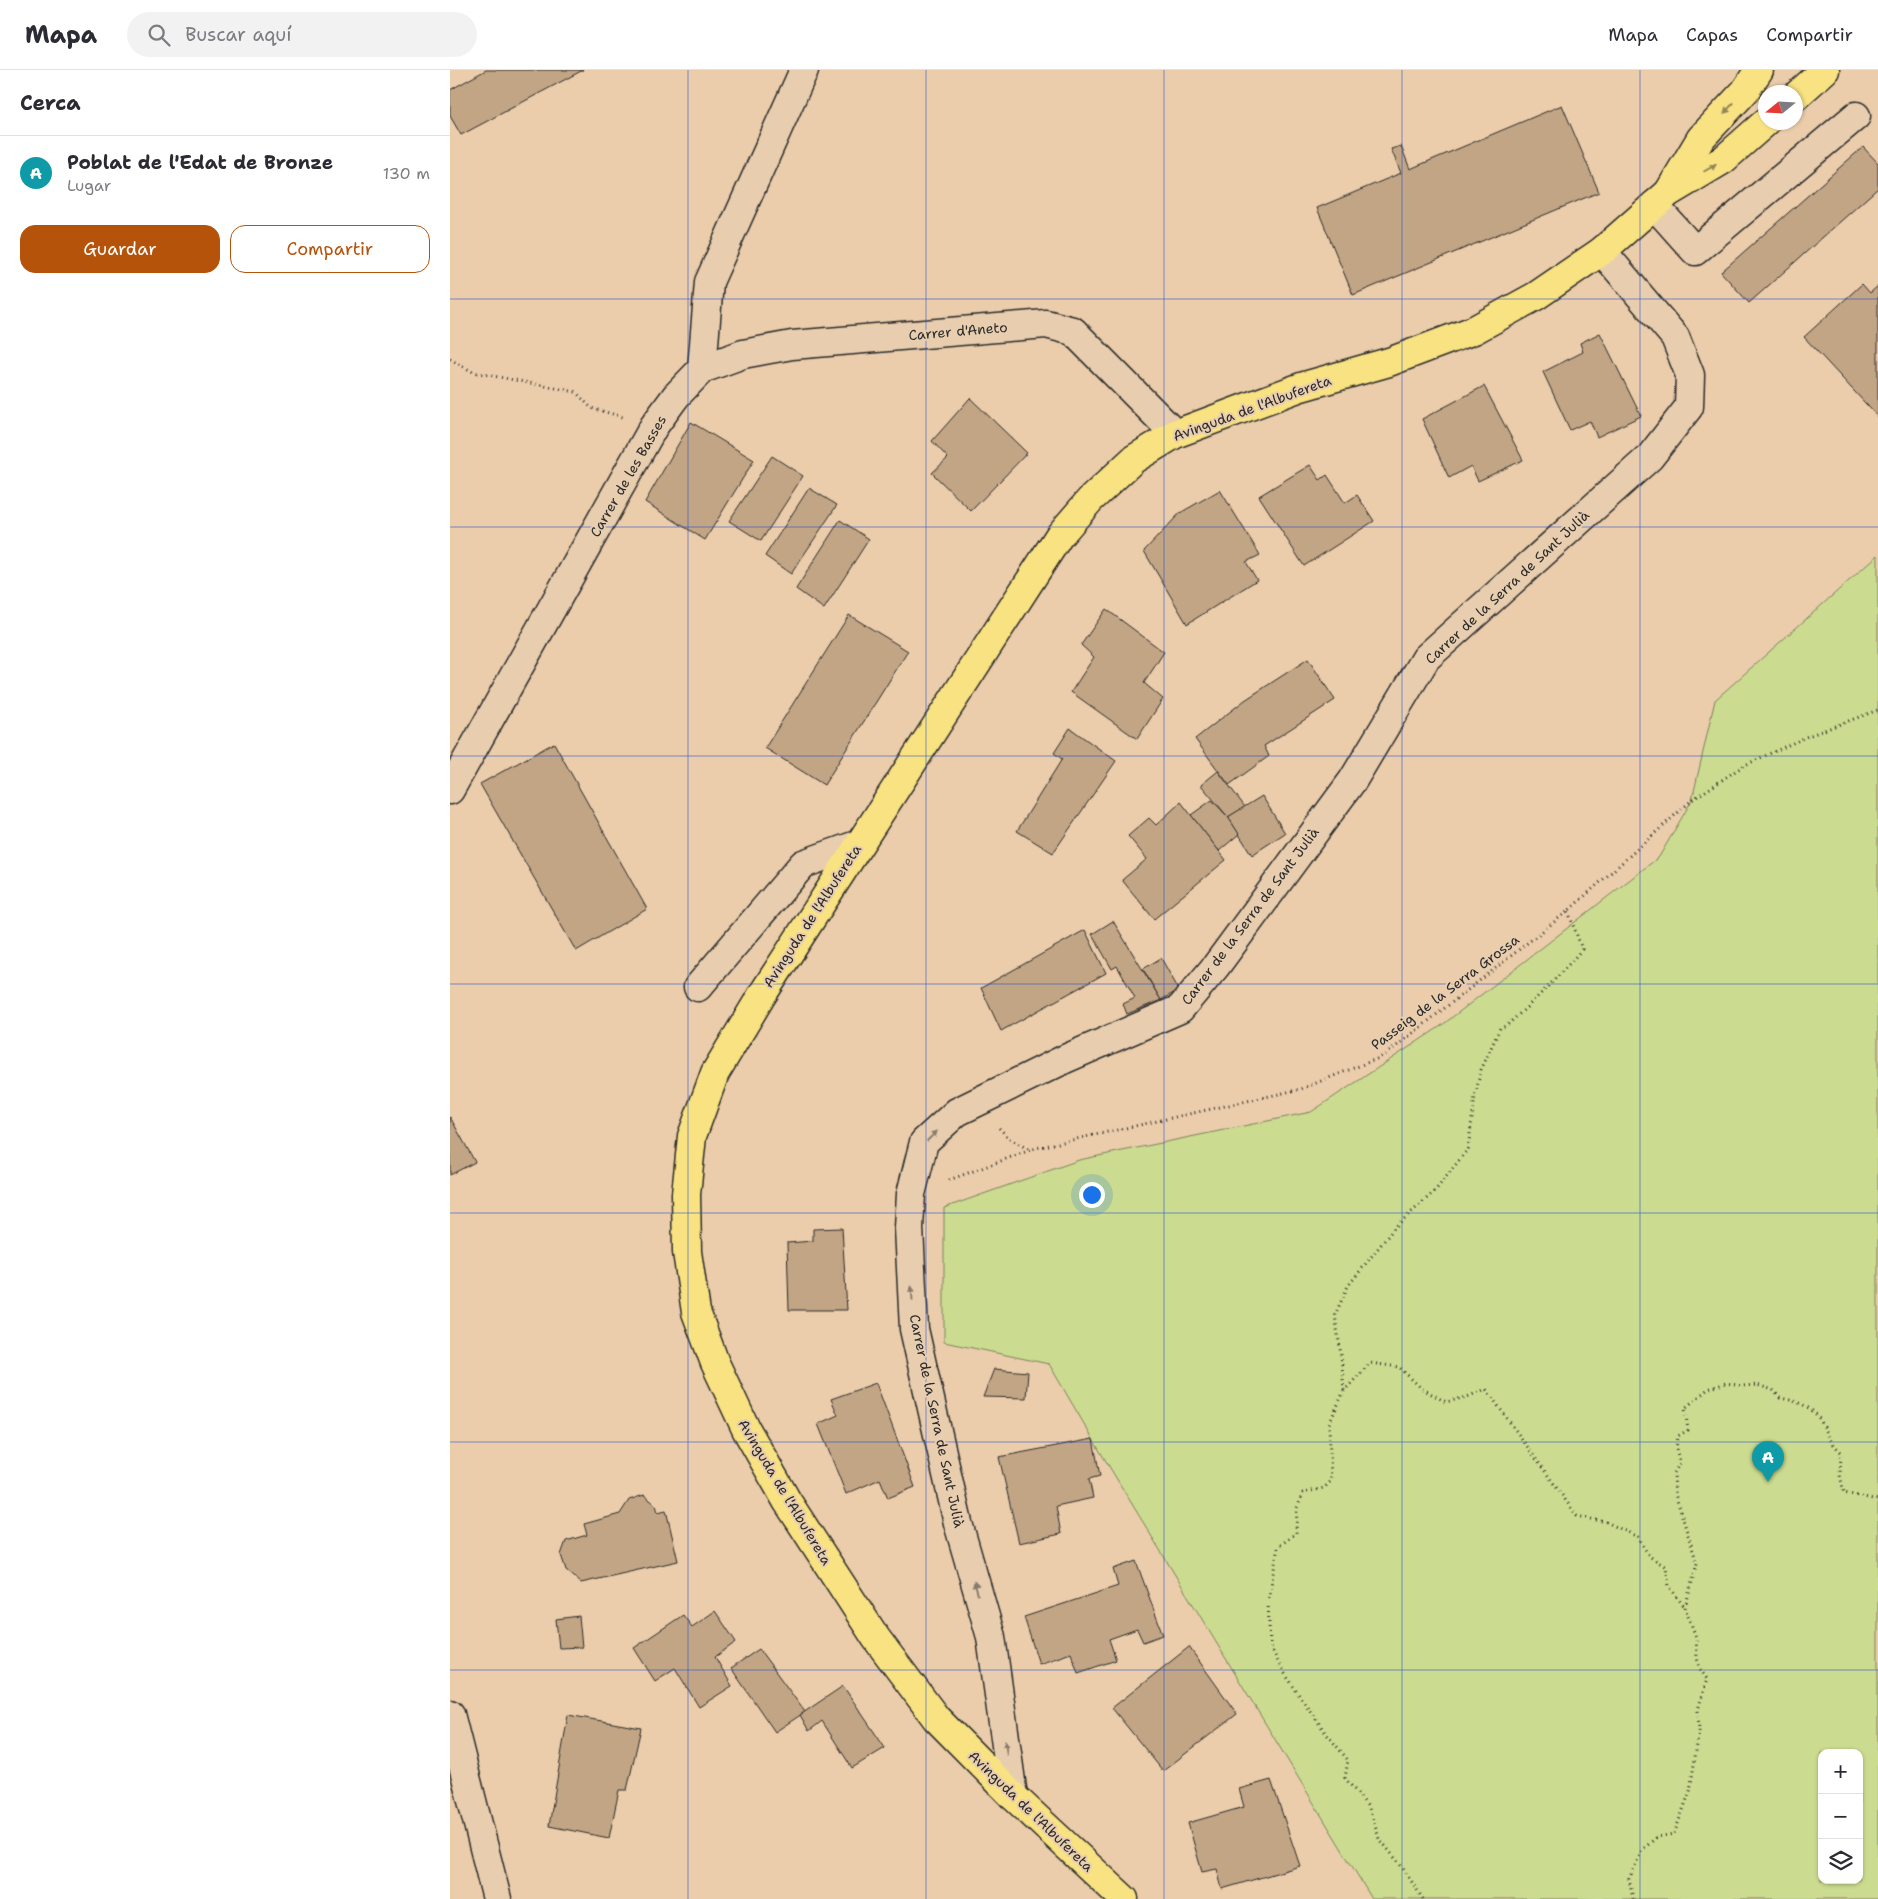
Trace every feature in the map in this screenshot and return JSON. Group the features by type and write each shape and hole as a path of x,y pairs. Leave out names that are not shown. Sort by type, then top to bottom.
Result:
{"main road":[{"name":"Avinguda de l'Albufereta","path":"1660,199 1701,138 1745,92 1759,70"},
{"path":"1803,90 1825,70"},
{"name":"Avinguda de l'Albufereta","path":"1124,1899 1013,1796 936,1718 876,1638 788,1501 746,1430 715,1362 696,1312 687,1252 686,1194 692,1136 715,1073 762,995 1058,536 1090,500 1134,459 1175,434 1301,387 1388,362 1474,330 1536,296 1602,251 1660,199 1723,160 1758,129"}],"street":[{"path":"702,369 709,282 804,70"},
{"path":"1660,199 1695,251 1856,116"},
{"name":"Carrer de la Serra de Sant Julià","path":"1013,1796 991,1637 958,1523 914,1330 910,1228 911,1194 924,1142 957,1112 1065,1059 1180,1008 1216,966 1353,780 1426,658 1650,457 1689,407 1690,375 1675,337 1602,251"},
{"name":"Carrer d'Aneto","path":"702,369 743,354 792,345 1046,324 1073,331 1175,434"},
{"name":"Carrer de les Basses","path":"450,790 654,426 676,396 702,369"},
{"path":"698,987 803,864 859,844"},
{"path":"450,1714 497,1899"}],"path":[{"path":"450,359 473,372 576,392 591,408 654,426"},
{"name":"Passeig de la Serra Grossa","path":"911,1194 1036,1148 1301,1089 1384,1056 1568,911 1692,800 1743,766 1808,736 1878,710"},
{"path":"1344,1391 1335,1315 1348,1286 1395,1227 1435,1191 1468,1149 1475,1096 1481,1070 1500,1028 1506,1026 1545,990 1582,949 1568,911"},
{"path":"1423,1899 1402,1867 1379,1838 1369,1808 1345,1778 1348,1760 1325,1732 1297,1692 1280,1666 1270,1645 1268,1602 1278,1547 1296,1533 1297,1508 1302,1493 1324,1488 1331,1481 1329,1424 1344,1391 1370,1363 1399,1367 1421,1388 1446,1402 1467,1397 1486,1389 1577,1516 1606,1522 1638,1537 1649,1556 1666,1567 1669,1586 1685,1608 1696,1637 1697,1658 1700,1669 1707,1679 1698,1710 1699,1730 1690,1791 1674,1834 1657,1837 1642,1850 1630,1879 1633,1899"},
{"path":"1685,1608 1697,1563 1676,1494 1674,1473 1680,1463 1676,1448 1678,1436 1688,1430 1685,1408 1708,1389 1726,1383 1742,1386 1757,1385 1773,1390 1780,1398 1794,1400 1808,1409 1819,1418 1826,1434 1841,1452 1840,1475 1844,1493 1878,1500"}],"green space":[{"path":"1878,555 1878,1899 1372,1899 1049,1364 944,1342 944,1208 1079,1160 1311,1112 1441,1026 1659,857 1692,800 1715,700"}],"building":[{"path":"486,70 583,70 461,135 450,116 450,90"},
{"path":"1562,105 1599,192 1353,295 1317,208 1401,173 1391,149 1401,146 1410,169"},
{"path":"1863,147 1878,163 1878,188 1749,303 1721,272"},
{"path":"1862,284 1870,293 1878,286 1878,417 1804,337"},
{"path":"1600,333 1641,416 1597,437 1590,421 1570,430 1543,372 1583,352 1580,343"},
{"path":"1484,386 1523,460 1478,481 1471,466 1449,478 1422,419"},
{"path":"970,398 1027,453 971,511 932,473 948,458 932,441"},
{"path":"691,422 754,460 705,540 645,502"},
{"path":"772,456 803,476 761,541 729,521"},
{"path":"1310,465 1320,480 1327,475 1345,503 1357,495 1374,521 1304,566 1259,496"},
{"path":"809,488 837,505 791,574 765,556"},
{"path":"1220,490 1260,555 1246,562 1257,580 1187,624 1144,551 1180,513"},
{"path":"840,520 869,539 824,609 796,589"},
{"path":"1106,609 1164,652 1144,683 1163,699 1137,739 1071,692 1094,657 1081,645"},
{"path":"849,615 908,651 824,785 765,748"},
{"path":"1308,659 1335,700 1264,746 1269,756 1229,785 1195,739 1245,700"},
{"path":"1070,728 1116,761 1053,853 1017,831 1062,759 1054,753"},
{"path":"554,743 647,909 576,951 480,784"},
{"path":"1218,771 1245,807 1228,817 1201,785"},
{"path":"1262,796 1285,833 1252,855 1228,817"},
{"path":"1212,800 1228,817 1239,834 1219,851 1191,815"},
{"path":"1181,802 1226,860 1154,919 1122,880 1147,859 1128,836 1149,818 1156,825"},
{"path":"1113,921 1161,1000 1127,1014 1123,1004 1135,998 1117,966 1112,969 1092,934"},
{"path":"1085,930 1106,973 1001,1031 981,988"},
{"path":"1161,958 1179,990 1161,1000 1143,969"},
{"path":"450,1117 475,1162 450,1175"},
{"path":"842,1228 847,1310 789,1310 787,1243 813,1241 813,1229"},
{"path":"994,1369 1028,1372 1026,1398 983,1397"},
{"path":"876,1383 915,1487 888,1498 880,1479 846,1494 818,1424 838,1415 831,1399"},
{"path":"1093,1439 1100,1476 1089,1479 1093,1498 1056,1506 1061,1534 1019,1543 999,1457"},
{"path":"644,1495 656,1505 658,1512 666,1510 678,1561 581,1583 566,1570 561,1555 566,1541 587,1535 584,1524 620,1514 629,1500"},
{"path":"1136,1561 1163,1635 1143,1642 1137,1629 1109,1639 1116,1660 1078,1673 1071,1653 1039,1664 1024,1617 1118,1586 1113,1569"},
{"path":"715,1611 736,1642 715,1657 732,1686 699,1707 675,1668 655,1681 634,1648 683,1615 692,1627"},
{"path":"579,1616 582,1647 559,1648 556,1619"},
{"path":"1189,1647 1237,1714 1163,1771 1112,1708"},
{"path":"759,1649 805,1712 775,1732 731,1668"},
{"path":"843,1686 885,1748 852,1768 822,1721 809,1731 800,1715"},
{"path":"568,1715 641,1728 627,1790 619,1790 609,1838 549,1826"},
{"path":"1271,1780 1300,1866 1222,1889 1217,1869 1202,1872 1188,1823 1244,1807 1239,1789"}],"place":[{"name":"Poblat de l'Edat de Bronze","path":"1768,1482"}]}
